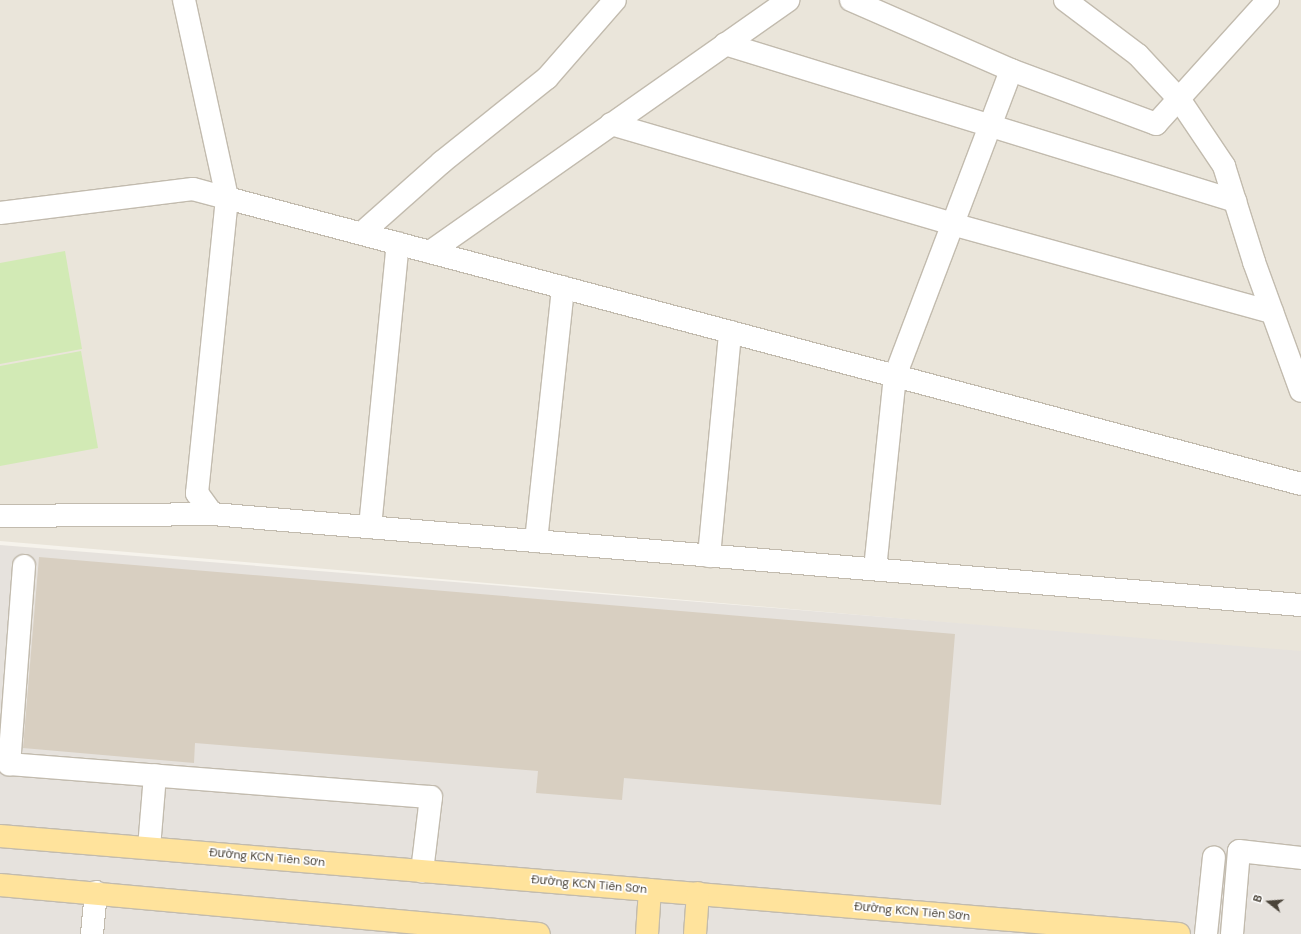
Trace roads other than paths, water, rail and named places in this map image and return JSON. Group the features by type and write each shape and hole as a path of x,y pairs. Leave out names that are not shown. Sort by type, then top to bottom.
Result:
{"main road":[{"name":"Đường KCN Tiên Sơn","path":"0,836 1179,934"},
{"path":"0,885 96,892 539,934"},
{"path":"647,934 650,890"},
{"path":"695,934 698,893"}],"street":[{"path":"184,0 227,198 197,493 212,514"},
{"path":"362,233 442,162 547,78 615,0"},
{"path":"430,252 788,0"},
{"path":"851,0 1010,70 1156,124 1268,0"},
{"path":"1065,0 1138,55 1179,99 1224,166 1272,312 1301,391"},
{"path":"725,44 1235,201"},
{"path":"875,569 895,376 1010,70"},
{"path":"611,124 952,224 1272,312"},
{"path":"0,213 193,190 362,233 1301,484"},
{"path":"370,527 398,243"},
{"path":"536,541 563,287"},
{"path":"709,556 730,332"},
{"path":"0,516 212,514 1301,605"},
{"path":"24,566 9,764 431,797 422,871"},
{"path":"149,848 155,775"},
{"path":"1232,934 1238,851 1301,858"},
{"path":"1206,934 1214,857"},
{"path":"92,934 96,892"}]}
